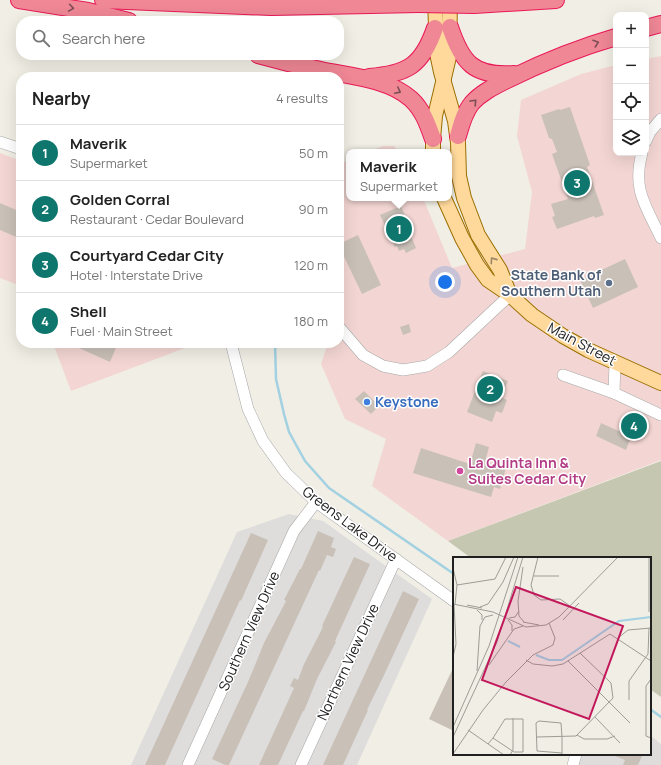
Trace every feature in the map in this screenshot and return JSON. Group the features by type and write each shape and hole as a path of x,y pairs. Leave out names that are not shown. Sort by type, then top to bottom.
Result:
{"highway":[{"path":"19,0 88,11 108,16"},
{"path":"103,0 271,7 419,4 474,5 556,0"},
{"path":"649,27 661,24"},
{"path":"361,78 391,75 408,68 421,56 431,40 443,28 457,46 461,54 480,71 494,75 519,74"},
{"path":"458,136 464,116 475,100 490,88 576,50 613,38"},
{"path":"279,60 330,72"},
{"path":"344,75 394,88 404,93 412,100 424,117 433,146"}],"main road":[{"path":"435,0 443,28"},
{"path":"450,0 437,53 458,136 460,183 466,205 478,235 500,270 510,295"},
{"path":"433,146 436,111 444,82"},
{"name":"Main Street","path":"445,201 462,238 488,280 510,295 524,308 552,329 573,342 661,383"}],"street":[{"path":"649,134 661,118"},
{"path":"0,142 16,147"},
{"path":"641,156 638,172 638,186 642,199 661,238"},
{"path":"344,334 363,355 383,366 403,370 427,366 449,352 510,295"},
{"name":"Greens Lake Drive","path":"232,348 248,409 263,441 286,473 316,502 453,600"},
{"path":"614,393 615,362"},
{"path":"563,375 614,393 661,414"},
{"name":"Southern View Drive","path":"188,765 294,530 316,502"},
{"name":"Northern View Drive","path":"301,765 396,559"},
{"path":"573,765 576,755"}],"shaded area":[{"path":"661,56 661,460 448,541 372,486 386,439 345,419 321,364 326,348 344,348 344,162 346,162 346,201 424,201 452,268 525,249 532,192 517,136 521,100 581,74 613,66 613,156 649,156 649,58"},
{"path":"383,146 394,146 396,149 376,149"},
{"path":"0,153 16,159 16,284 0,278"},
{"path":"55,348 185,348 71,391"},
{"path":"661,461 661,697 651,690 651,557 470,557 448,541"},
{"path":"289,514 323,521 432,599 357,765 131,765 237,532"},
{"path":"651,736 661,744 661,765 572,765 575,755 651,755"}],"building":[{"path":"570,107 590,165 587,167 604,215 595,218 594,216 557,229 552,217 555,216 551,204 568,199 552,154 557,152 552,139 549,138 541,115"},
{"path":"0,203 16,210 16,237 0,230"},
{"path":"401,206 411,230 409,231 416,248 406,253 404,249 399,251 397,246 395,247 380,215"},
{"path":"358,235 381,285 362,294 344,256 344,242"},
{"name":"State Bank of Southern Utah","path":"625,259 638,287 593,308 580,280"},
{"path":"409,324 411,332 403,335 400,327"},
{"path":"79,348 116,348 110,362"},
{"path":"483,371 508,381 501,397 507,400 502,413 496,411 492,422 467,412"},
{"name":"Keystone","path":"364,391 379,406 371,414 355,399"},
{"path":"632,413 646,419 637,439 631,437 626,450 596,436 601,423 623,433"},
{"name":"La Quinta Inn & Suites Cedar City","path":"476,443 489,447 485,462 506,468 500,489 494,487 491,497 413,473 421,448 470,464"},
{"path":"318,531 334,538 331,547 336,549 333,557 327,555 320,571 319,570 229,765 225,765 212,759 248,682 264,643 286,601 284,600 301,569"},
{"path":"251,533 268,540 241,601 240,600 165,765 145,765"},
{"path":"354,557 370,564 335,641 336,642 317,679 304,711 278,765 259,765 294,688 290,686 294,678 298,680"},
{"path":"403,591 419,599 343,765 323,765"},
{"path":"453,668 453,731 429,719"},
{"path":"612,755 643,755 638,765 623,765 625,760"}],"waterway":[{"path":"275,348 276,379 284,414 289,432 305,461 329,488 453,573"},
{"path":"651,710 661,717"}],"place":[{"name":"Courtyard Cedar City","path":"577,183"},
{"name":"Maverik","path":"399,229"},
{"name":"State Bank of Southern Utah","path":"609,283"},
{"name":"Golden Corral","path":"490,389"},
{"name":"Keystone","path":"367,402"},
{"name":"Shell","path":"634,426"},
{"name":"La Quinta Inn & Suites Cedar City","path":"460,471"}]}
